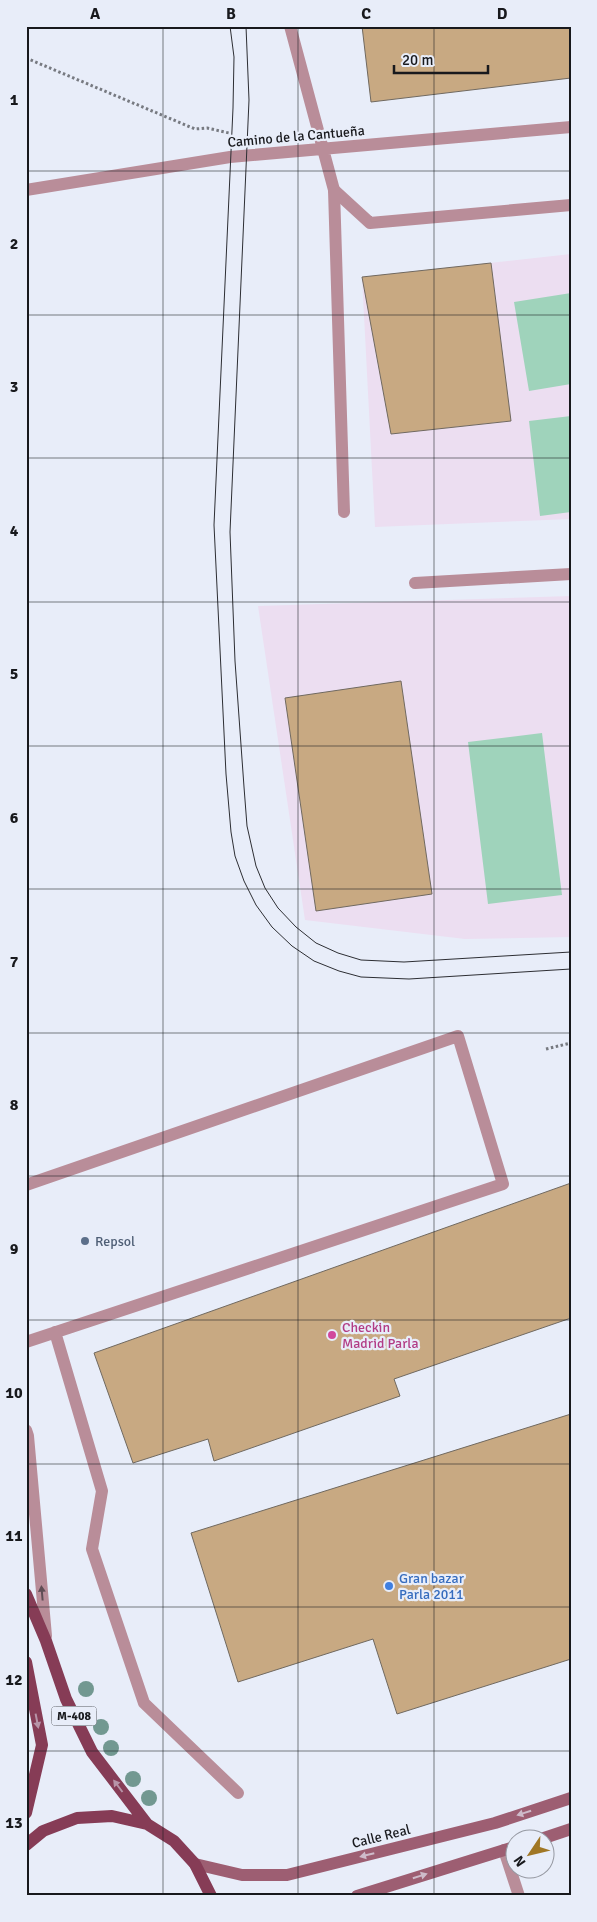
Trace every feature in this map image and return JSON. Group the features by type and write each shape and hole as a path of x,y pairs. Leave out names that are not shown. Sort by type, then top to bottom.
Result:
{"main road":[{"name":"M-408","path":"26,1594 46,1641 66,1699 92,1752 147,1824"},
{"name":"M-408","path":"26,1662 42,1745 26,1813"},
{"name":"M-408","path":"26,1845 44,1831 77,1818 112,1816 147,1824 174,1841 196,1864 211,1896"}],"street":[{"path":"290,26 334,190 344,512"},
{"name":"Camino de la Cantueña","path":"26,190 230,156 571,127"},
{"path":"334,190 370,223 571,205"},
{"path":"415,583 571,574"},
{"path":"26,1185 458,1036 503,1184 26,1342"},
{"path":"55,1332 102,1491 92,1549 144,1703 238,1793"},
{"path":"26,1430 46,1641"},
{"name":"Calle Real","path":"196,1864 242,1875 287,1876 495,1823 571,1798"},
{"path":"554,1835 571,1829"},
{"path":"357,1896 504,1851"},
{"path":"516,1880 519,1896"}],"path":[{"path":"26,58 194,129 207,128 232,134"},
{"path":"546,1049 571,1043"}],"shaded area":[{"path":"571,254 571,519 375,527 362,277"},
{"path":"571,596 571,937 465,939 305,920 258,606"}],"green space":[{"path":"571,293 571,384 529,391 514,302"},
{"path":"571,416 571,512 540,516 529,421"},
{"path":"542,733 562,895 488,904 468,742"}],"building":[{"path":"362,26 571,26 571,78 371,102"},
{"path":"491,263 511,421 391,434 362,277"},
{"path":"401,681 432,894 316,911 285,698"},
{"name":"Checkin Madrid Parla","path":"571,1183 571,1318 394,1379 400,1396 214,1461 208,1439 133,1463 94,1353"},
{"name":"Gran bazar Parla 2011","path":"571,1414 571,1659 397,1714 373,1639 238,1682 191,1533"}],"tram line":[{"path":"230,26 234,57 233,108 214,525 226,774 235,856 244,881 256,905 272,927 292,946 314,961 361,977 409,979 571,969"},
{"path":"246,26 249,100 230,532 235,661 247,826 256,866 265,888 278,908 296,927 316,943 338,953 361,960 404,962 571,952"}],"place":[{"name":"Repsol","path":"85,1241"},
{"name":"Checkin Madrid Parla","path":"332,1335"},
{"name":"Gran bazar Parla 2011","path":"389,1586"}]}
